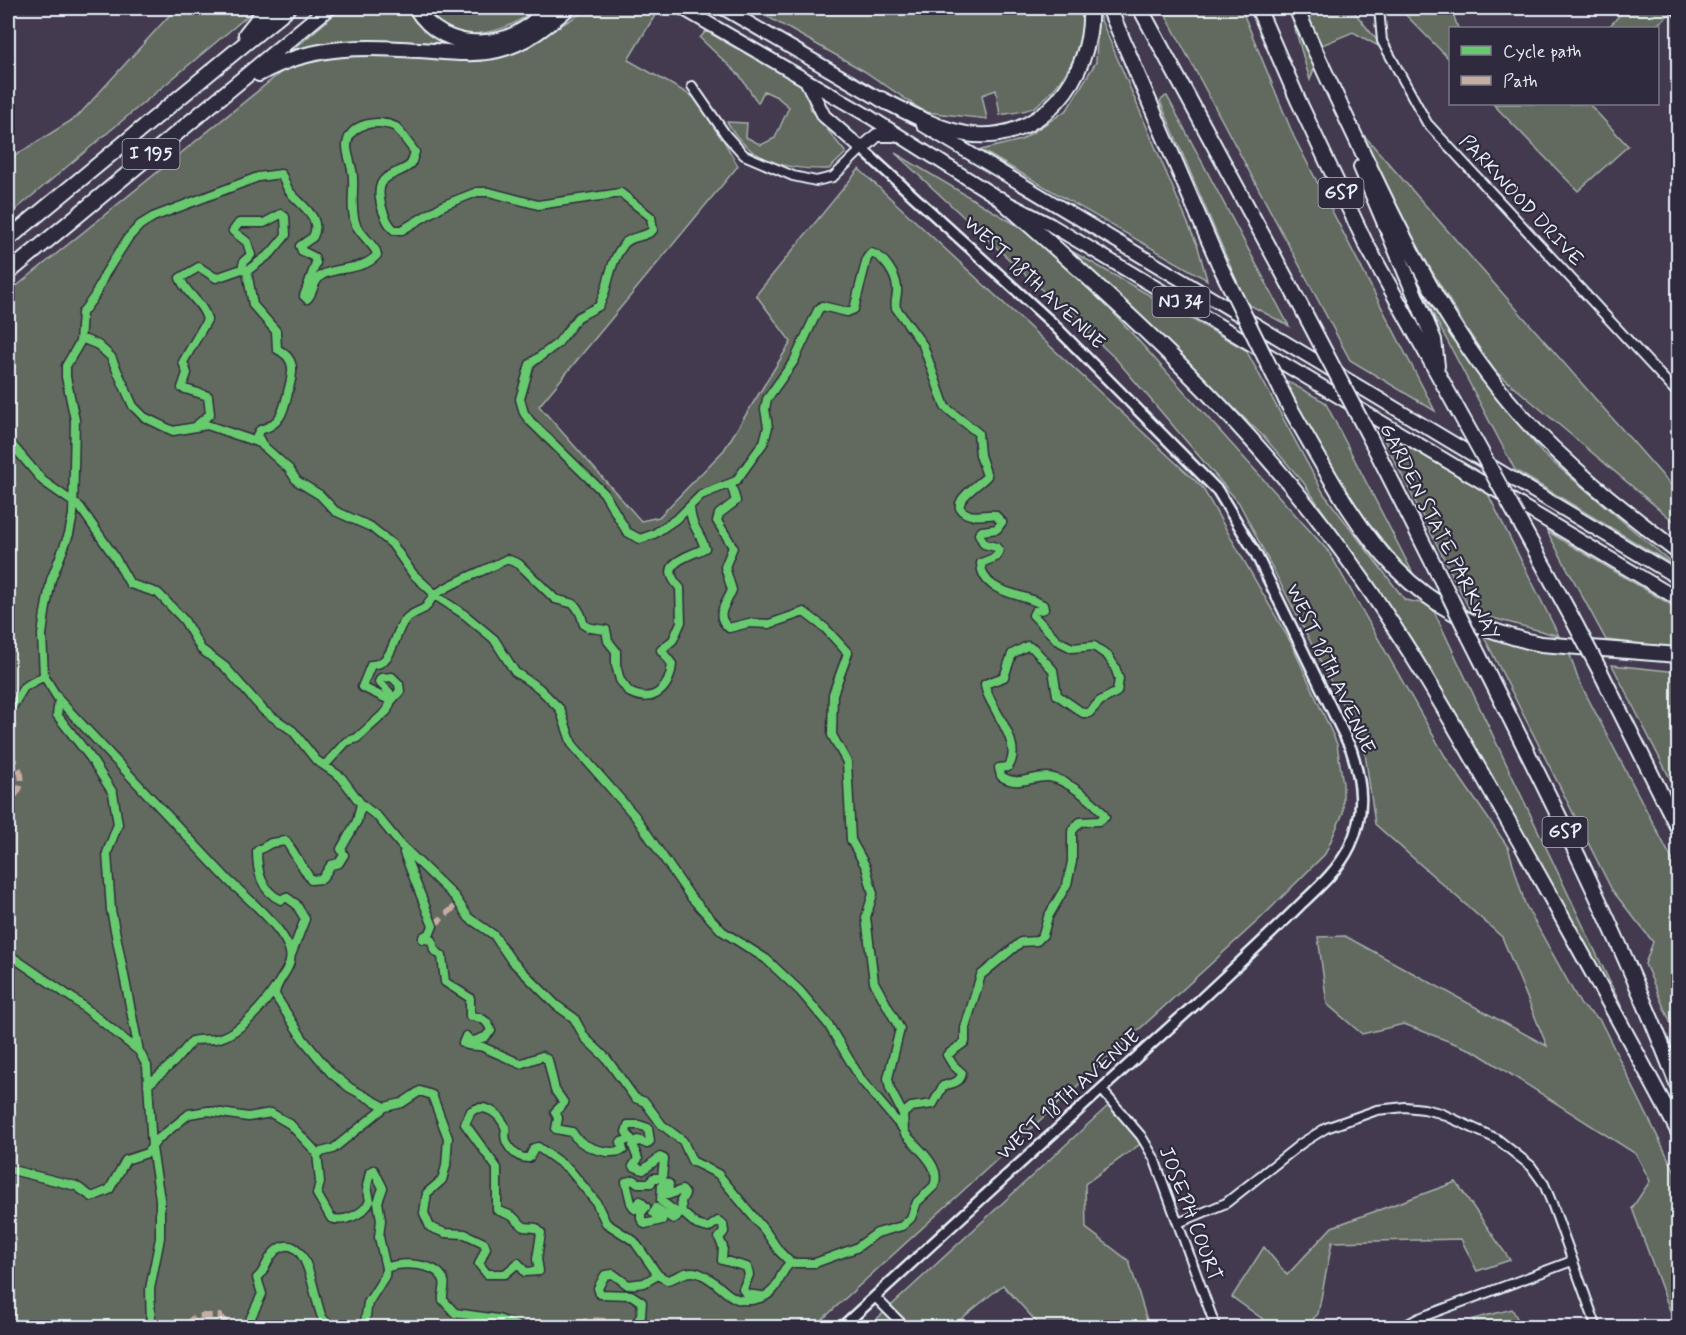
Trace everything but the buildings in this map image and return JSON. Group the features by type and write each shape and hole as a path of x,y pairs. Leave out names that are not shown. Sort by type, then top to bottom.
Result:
{"highway":[{"path":"222,61 267,8"},
{"name":"I 195","path":"8,239 288,8"},
{"name":"I 195","path":"8,273 328,8"},
{"path":"416,8 425,22 443,36 473,42 499,39 516,32 535,20 545,8"},
{"path":"225,93 286,60 327,49 370,47 466,54 497,50 533,35 568,8"},
{"name":"NJ 34","path":"682,8 806,80 1000,199 1061,231 1678,598"},
{"name":"NJ 34","path":"723,8 880,99 1678,578"},
{"path":"880,99 931,122 968,134 989,134 1020,126 1053,106 1078,73 1089,39 1090,8"},
{"path":"1109,8 1219,264 1289,406 1346,505 1380,554 1409,582 1443,606 1504,635 1530,642 1678,655"},
{"name":"GARDEN STATE PARKWAY","path":"1140,8 1304,312 1442,581 1594,894 1659,1036 1678,1086"},
{"name":"GSP","path":"1258,8 1298,100 1365,242 1571,616 1678,828"},
{"path":"1296,8 1342,112 1427,281 1463,340 1496,385 1535,431 1579,472 1678,552"},
{"path":"806,80 824,116 862,149 877,135 897,136"},
{"path":"1342,112 1376,204 1434,340 1438,371"},
{"path":"1000,199 1052,243 1198,381 1276,467 1347,558 1432,686 1678,1131"}],"street":[{"name":"PARKWOOD DRIVE","path":"1379,8 1382,41 1427,123 1678,394"},
{"path":"692,86 726,135 744,155 793,176 816,181 832,177 862,149"},
{"name":"WEST 18TH AVENUE","path":"841,1328 1264,940 1334,870 1350,846 1358,825 1361,793 1358,771 1338,720 1256,554 1218,490 1052,322 862,149"},
{"name":"JOSEPH COURT","path":"1101,1089 1148,1146 1216,1328"},
{"path":"1178,1223 1218,1207 1241,1193 1318,1132 1377,1110 1414,1107 1440,1113 1497,1139 1531,1166 1549,1195 1597,1328"},
{"path":"1400,1328 1419,1318 1572,1261"},
{"path":"874,1297 906,1328"}],"green space":[{"path":"176,8 257,8 8,216 8,160 77,117"},
{"path":"342,8 407,8 419,25 448,43 330,42 293,50"},
{"path":"424,8 535,8 510,25 478,34 447,29 434,21"},
{"path":"590,8 650,8 657,12 628,60 701,101 738,166 539,406 641,521 659,517 724,450 791,342 756,295 859,169 1202,487 1291,643 1337,744 1343,784 1343,813 1325,854 1262,917 814,1327 8,1328 8,293 285,69 346,54 481,61 525,47"},
{"path":"752,8 1082,8 1083,21 1078,48 1065,75 1056,87 1036,106 1028,110 1000,115 996,90 982,95 987,119 925,112 864,71"},
{"path":"1162,8 1241,8 1294,137 1435,411 1350,360"},
{"path":"1289,8 1351,8 1384,49 1353,32 1322,45 1310,80"},
{"path":"1399,8 1451,8 1458,27 1449,27 1449,59"},
{"path":"1626,8 1676,8 1654,27 1609,27"},
{"path":"1098,13 1198,247 1207,280 981,150 1021,140 1067,110 1096,62"},
{"path":"706,31 806,88 810,108 846,153 829,169 798,168 770,161 746,146 727,122 747,123 746,137 761,145 775,138 789,107 777,97 764,91 758,103 740,76 700,38"},
{"path":"1166,96 1289,326 1246,303 1160,101"},
{"path":"1494,105 1590,105 1628,146 1578,191"},
{"path":"1354,124 1678,493 1678,525 1494,370 1466,328 1393,206 1370,151"},
{"path":"895,153 1055,248 1329,552 1445,756 1508,847 1525,904 1581,1005 1600,1020 1678,1178 1678,1327 1676,1327 1632,1208 1650,1181 1636,1154 1474,1051 1404,1024 1362,1034 1327,1004 1318,937 1345,936 1547,1046 1502,937 1375,824 1364,746 1239,503 1116,359"},
{"path":"1068,249 1246,350 1324,494 1405,600 1431,605 1625,1014 1376,589 1303,482 1264,437"},
{"path":"1419,287 1463,353 1542,453 1678,568 1515,470"},
{"path":"1281,378 1325,402 1419,585 1351,501"},
{"path":"1379,430 1487,492 1559,636 1471,612"},
{"path":"1547,531 1678,609 1678,648 1606,640"},
{"path":"1481,631 1569,652 1578,679 1678,871 1678,1040 1645,964 1653,942 1612,890"},
{"path":"1612,665 1678,672 1678,794"},
{"path":"1110,1104 1143,1142 1085,1184 1086,1228 1129,1261 1149,1327 1041,1327 1003,1285 951,1327 867,1328"},
{"path":"1456,1182 1510,1260 1477,1271 1461,1239 1332,1242 1318,1314 1305,1327 1274,1327 1232,1297 1264,1247 1287,1275 1332,1227"},
{"path":"1512,1309 1522,1327 1475,1327 1473,1319"}],"marked path":[{"path":"8,754 18,766 22,778 19,790 8,801"},
{"path":"433,926 459,903"},
{"path":"190,1328 191,1320 197,1316 220,1316 231,1328"},
{"path":"558,1328 581,1322 599,1321 607,1321 620,1328"}],"cycle path":[{"path":"8,714 24,687 44,676 42,635 45,613 51,580 69,534 73,515 75,420 66,377 66,366 80,342 82,313 94,297 105,274 128,238 140,225 153,217 258,177 281,174 288,190 309,212 315,223 313,237 300,246 302,251 314,257 316,263 304,296 307,299 316,280 322,275 365,264 377,255 354,219 353,174 347,150 349,138 353,132 366,124 382,123 396,127 415,152 411,164 386,178 380,189 383,212 394,230 402,230 444,205 477,192 489,192 538,205 621,193 651,217 653,230 624,244 615,259 599,306 578,317 558,343 530,364 520,399 524,413 530,421 604,493 627,532 640,539 654,534 679,517 701,495 736,481 764,442 768,427 765,409 767,399 794,361 818,310 822,306 847,312 854,309 867,258 871,253 876,255 892,272 897,291 896,308 923,345 945,407 978,433 980,455 987,476 966,495 960,506 962,511 970,515 995,515 1002,522 997,529 982,531 979,534 984,544 996,547 999,551 996,557 981,563 983,573 996,587 1043,605 1044,609 1035,611 1033,615 1058,641 1072,648 1094,646 1108,656 1119,679 1117,692 1100,701 1089,713 1083,713 1057,695 1053,670 1033,648 1027,646 1012,654 1004,677 985,684 1012,747 1012,757 1008,767 999,768 1001,776 1013,781 1041,777 1062,781 1088,798 1105,817 1099,821 1080,822 1072,831 1072,862 1067,884 1048,917 1043,935 1037,941 1021,942 981,975 965,1028 965,1042 947,1055 962,1073 959,1079 943,1086 933,1104 911,1107 903,1114 904,1132 935,1171 934,1186 917,1202 911,1218 902,1226 877,1233 856,1248 815,1263 791,1263"},
{"path":"198,424 210,414 208,396 182,388 187,373 183,362 207,320 203,309 180,278 199,267 216,278 242,269 244,261 251,255 247,242 233,231 239,223 264,223 281,214 285,217 286,235 271,253 247,271 253,305 276,331 277,349 287,356 292,365 291,382 281,414 274,424 260,430 257,435 263,446"},
{"path":"81,338 98,345 111,357 133,406 144,417 173,431 207,425 260,443 289,469 297,481 320,495 335,511 371,527 392,544 413,574 439,598 465,615 494,639 515,672 539,688 560,709 572,744 635,816 690,896 722,931 766,959 800,991 828,1024 862,1081 903,1129"},
{"path":"8,440 43,481 80,507 114,556 130,584 158,593 184,620 201,649 225,667 264,711 293,731 316,760 341,777 361,804 378,817 401,845 455,897 469,918 494,935 511,960 556,1005 574,1018 585,1038 606,1058 635,1098 645,1102 662,1125 683,1141 692,1161 718,1174 791,1263 769,1294 751,1300 734,1297 707,1277 694,1272 667,1280 658,1275 644,1283 628,1285 613,1274 605,1275 598,1288 600,1294 631,1295 642,1302 641,1316 633,1328"},
{"path":"731,484 736,501 719,514 717,521 733,547 725,567 732,590 723,609 724,623 729,628 749,623 769,624 804,612 825,628 848,653 833,694 832,735 847,762 851,840 866,867 873,894 866,917 874,982 900,1029 888,1078 890,1089 903,1114"},
{"path":"325,765 346,742 357,738 387,711 391,701 400,691 399,684 392,677 381,678 379,682 389,692 385,698 362,687 371,665 379,664 389,654 405,620 425,608 434,595 444,589 507,559 519,564 555,599 574,604 585,626 606,630 608,641 616,651 616,665 620,680 629,692 638,696 653,695 659,692 668,680 672,664 661,650 673,640 681,622 680,588 671,572 677,562 705,548 694,524 690,507"},
{"path":"44,676 59,700 229,881 278,929 290,951 290,961 277,986 275,995 303,1039 331,1073 350,1088 385,1107 402,1103 420,1091 432,1095 448,1138 446,1166 442,1180 427,1193 424,1213 430,1227 445,1233 465,1234 484,1243 486,1248 479,1264 487,1274 505,1274 518,1263 525,1272 539,1271 537,1259 541,1233 536,1228 524,1227 512,1216 497,1210 497,1168 465,1124 471,1111 487,1109 501,1119 506,1129 508,1145 519,1156 529,1158 534,1148 538,1147 569,1169 596,1202 606,1223 634,1241 658,1275"},
{"path":"59,700 57,715 90,757 113,793 118,824 107,853 111,910 139,1051"},
{"path":"291,955 305,919 296,904 286,897 281,900 274,896 265,886 259,873 257,851 271,843 286,841 311,880 322,879 331,865 339,863 344,855 341,849 357,821 361,804"},
{"path":"404,853 433,926 430,933 423,939 432,940 434,950 442,956 445,982 470,998 470,1016 484,1020 491,1031 485,1037 471,1042 466,1036 463,1043 483,1047 520,1064 542,1056 548,1060 555,1090 564,1103 555,1112 558,1118 556,1129 572,1132 587,1146 602,1151 617,1152 623,1150 621,1142 631,1139 626,1132 628,1125 648,1128 650,1141 647,1144 638,1140 633,1146 638,1159 633,1166 643,1170 660,1157 664,1159 662,1178 653,1178 651,1183 638,1183 634,1180 626,1182 631,1203 635,1209 640,1201 646,1207 641,1213 641,1219 645,1224 662,1220 653,1213 656,1208 673,1219 677,1217 676,1212 661,1201 662,1185 665,1182 669,1184 668,1195 682,1190 685,1194 681,1201 682,1212 697,1225 708,1228 718,1221 723,1224 724,1232 719,1238 723,1247 722,1260 747,1267 749,1275 743,1289 746,1294 761,1296"},
{"path":"8,954 75,1000 139,1051 147,1066 152,1148 160,1199 160,1238 150,1289 151,1328"},
{"path":"148,1085 175,1061 192,1041 220,1038 244,1024 275,988"},
{"path":"317,1153 333,1149 385,1107"},
{"path":"8,1169 76,1186 92,1197 109,1190 126,1160 147,1153 158,1139 189,1114 208,1111 248,1117 271,1113 290,1124 317,1153 320,1182 317,1194 331,1218 347,1218 367,1206 370,1201 367,1186 370,1172 374,1170 383,1188 378,1202 381,1220 379,1237 386,1268"},
{"path":"246,1328 262,1294 257,1278 274,1252 288,1246 297,1250 303,1258 309,1270 322,1317 331,1328"},
{"path":"364,1328 368,1303 385,1276 386,1268 409,1264 427,1267 440,1275 444,1281 443,1300 455,1313 498,1319 523,1328"}]}
